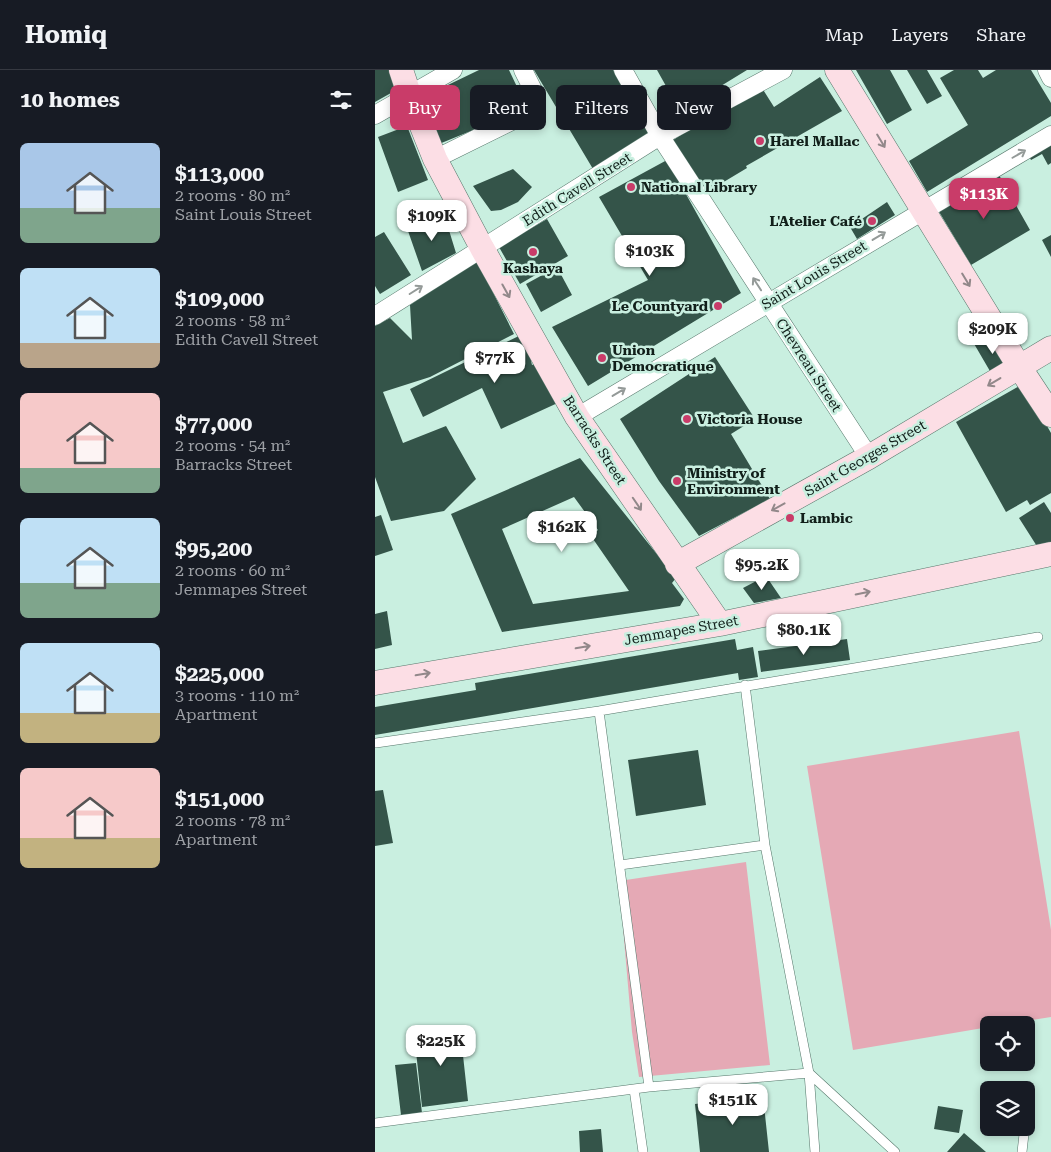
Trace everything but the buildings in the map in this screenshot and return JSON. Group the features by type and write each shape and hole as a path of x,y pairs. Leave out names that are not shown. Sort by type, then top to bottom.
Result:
{"street":[{"name":"Barracks Street","path":"401,70 406,85"},
{"path":"426,85 453,70"},
{"path":"435,159 532,111 533,90 523,70"},
{"name":"Chevreau Street","path":"623,70 660,136 869,457"},
{"name":"Edith Cavell Street","path":"375,316 660,136 783,70"},
{"path":"837,70 1019,368 1051,415"},
{"path":"1047,70 1051,78"},
{"path":"375,115 390,106"},
{"name":"Barracks Street","path":"423,130 435,159 482,248 577,416 720,624"},
{"name":"Saint Louis Street","path":"577,416 1051,135"},
{"name":"Saint Georges Street","path":"677,564 869,457 1051,348"},
{"name":"Jemmapes Street","path":"375,683 720,624 1049,553"}],"lane":[{"path":"376,743 599,711 1039,637"},
{"path":"745,686 765,845 809,1073 815,1152"},
{"path":"599,711 649,1087"},
{"path":"620,865 765,845"},
{"path":"375,1123 649,1087 809,1073 895,1152"},
{"path":"634,1089 643,1152"},
{"path":"1021,1152 1024,1136"}],"shaded area":[{"path":"1019,731 1051,930 1051,1017 1035,1020 1035,1016 980,1016 980,1029 853,1050 807,766"},
{"path":"746,862 770,1065 639,1077 632,1032 619,881"}],"place":[{"name":"Harel Mallac","path":"760,141"},
{"name":"National Library","path":"631,187"},
{"name":"L'Atelier Café","path":"872,221"},
{"name":"Kashaya","path":"533,252"},
{"name":"Le Countyard","path":"718,306"},
{"name":"Union Democratique","path":"602,358"},
{"name":"Victoria House","path":"687,419"},
{"name":"Ministry of Environment","path":"677,481"},
{"name":"Lambic","path":"790,518"}]}
